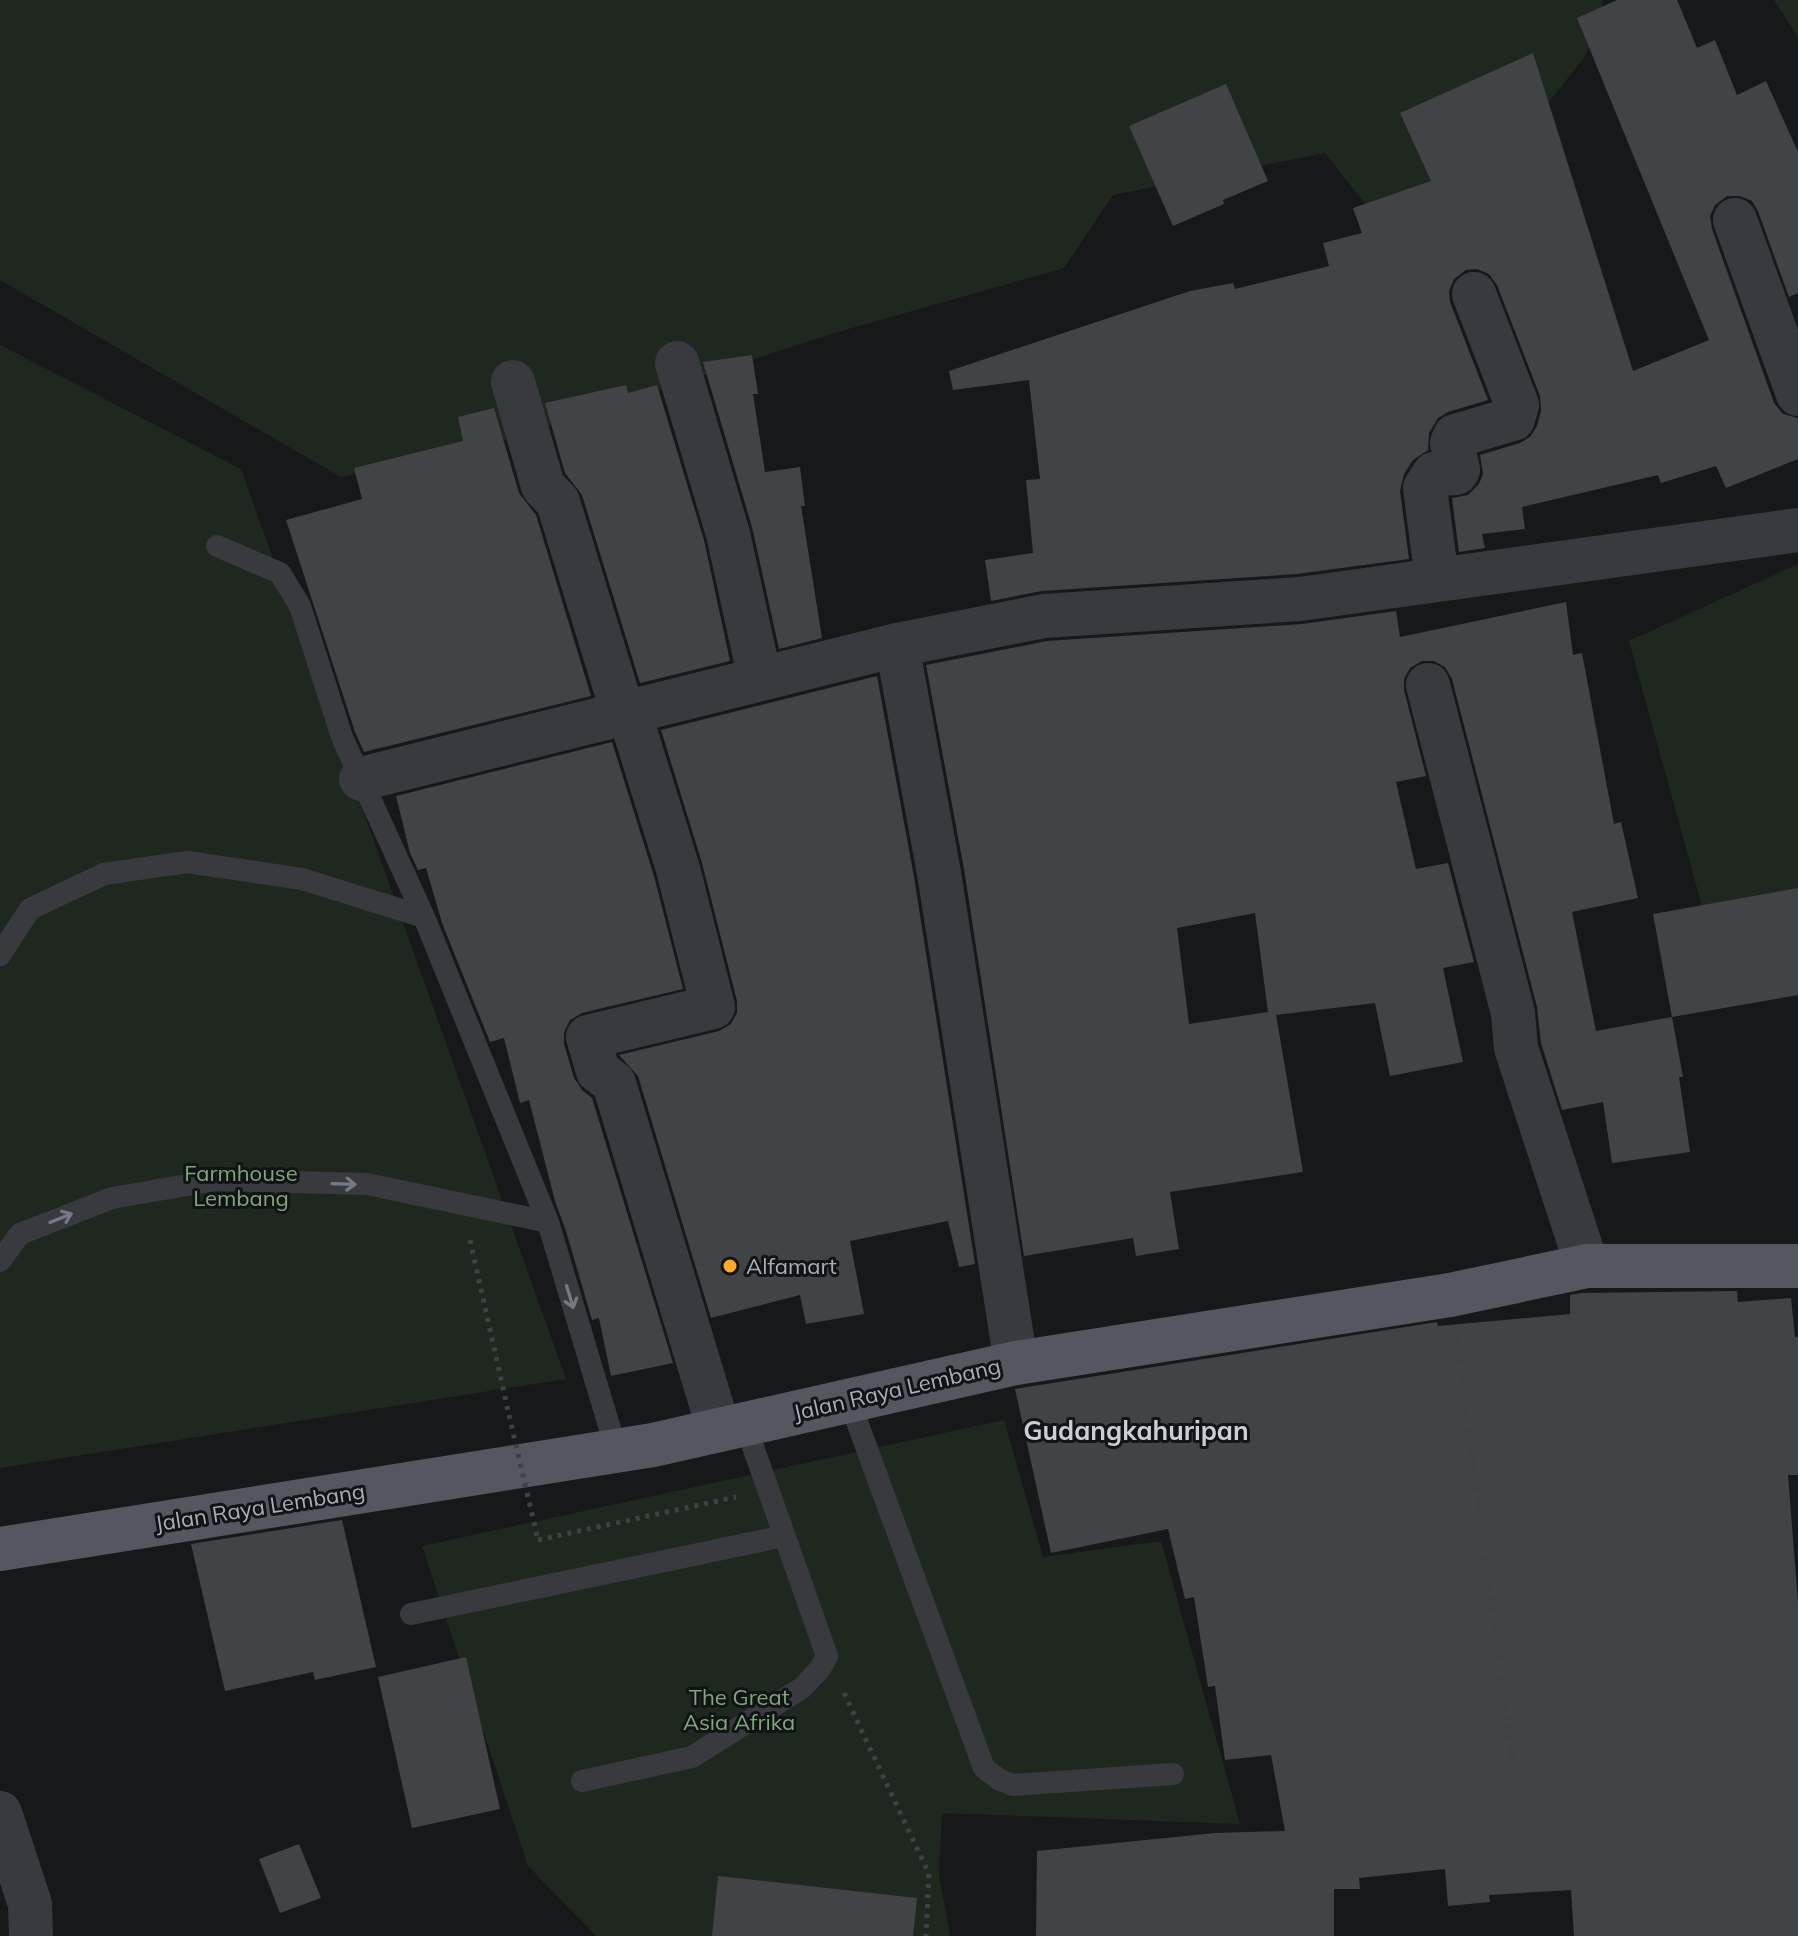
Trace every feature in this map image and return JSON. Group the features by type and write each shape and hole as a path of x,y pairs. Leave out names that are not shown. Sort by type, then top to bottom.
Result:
{"main road":[{"name":"Jalan Raya Lembang","path":"0,1549 653,1445 1016,1363 1450,1295 1587,1266 1798,1266"}],"street":[{"path":"1735,220 1798,394"},
{"path":"1437,579 1425,488 1434,474 1456,473 1458,470 1452,443 1455,436 1513,419 1517,405 1474,294"},
{"path":"677,363 728,534 760,679"},
{"path":"513,382 543,486 558,502 678,869 713,1007 588,1037 598,1071 614,1083 732,1427"},
{"path":"361,779 897,645 1044,616 1300,599 1798,530"},
{"path":"897,645 939,873 1016,1363"},
{"path":"1428,685 1513,1013 1516,1048 1587,1266"},
{"path":"0,1813 30,1904 31,1936"}],"lane":[{"path":"217,546 280,573 300,606 342,737 424,917 548,1222 616,1449"},
{"path":"0,955 30,909 104,874 187,862 302,879 424,917"},
{"path":"0,1261 20,1234 112,1198 216,1180 367,1184 548,1222"},
{"path":"849,1400 984,1768 1013,1785 1173,1774"},
{"path":"582,1781 692,1757 802,1688 820,1669 827,1656 768,1489 732,1427"},
{"path":"411,1614 784,1536"}],"path":[{"path":"462,1204 538,1540 768,1489"},
{"path":"1450,1295 1514,1772"},
{"path":"827,1656 929,1874 926,1936"}],"green space":[{"path":"0,0 1603,0 1586,55 1484,184 1381,224 1325,153 1113,195 1064,268 838,332 479,448 341,477 0,280"},
{"path":"1774,0 1798,0 1798,37"},
{"name":"Farmhouse Lembang","path":"0,345 241,469 566,1379 0,1468"},
{"path":"1798,564 1798,901 1706,921 1629,641"},
{"name":"The Great Asia Afrika","path":"1004,1420 1043,1557 1161,1541 1240,1824 942,1813 939,1875 950,1936 596,1936 528,1866 422,1546"}],"building":[{"path":"1617,0 1677,0 1697,48 1715,40 1737,95 1766,81 1798,152 1798,293 1789,297 1752,201 1740,196 1727,196 1715,205 1710,216 1774,403 1783,414 1798,418 1798,459 1726,488 1716,466 1661,483 1658,475 1522,507 1525,529 1482,534 1485,548 1459,552 1452,498 1468,495 1479,484 1483,474 1480,455 1530,437 1541,411 1540,396 1497,285 1489,274 1477,269 1466,270 1454,279 1449,291 1450,302 1488,400 1438,418 1429,433 1428,450 1413,460 1404,474 1400,491 1409,559 1297,574 1042,591 991,601 985,560 1033,553 1026,480 1040,479 1029,380 953,390 949,371 1190,291 1233,283 1235,289 1329,266 1323,243 1362,233 1353,208 1431,181 1400,113 1533,53 1633,371 1709,340 1577,18"},
{"path":"1226,84 1268,181 1173,226 1129,126"},
{"path":"752,355 758,394 753,394 765,472 800,467 805,506 801,506 822,638 779,649 752,527 703,362"},
{"path":"626,385 628,393 657,385 704,540 730,661 640,683 582,495 565,473 545,403"},
{"path":"494,408 519,493 536,515 591,696 364,752 286,520 362,499 354,468 463,441 458,417"},
{"path":"1566,602 1573,655 1582,653 1614,824 1621,822 1638,898 1572,912 1596,1031 1672,1017 1683,1077 1679,1077 1690,1152 1612,1163 1603,1102 1562,1110 1541,1043 1537,1007 1452,679 1445,667 1434,661 1422,661 1410,668 1404,679 1404,690 1426,776 1396,782 1416,869 1448,863 1474,962 1443,968 1463,1062 1390,1076 1375,1003 1276,1015 1303,1172 1170,1192 1179,1249 1136,1256 1133,1238 1024,1256 964,869 926,665 1047,641 1302,624 1396,611 1400,637","holes":["1255,913 1268,1012 1189,1024 1177,928"]},
{"path":"877,676 914,877 975,1264 959,1267 948,1221 850,1241 864,1314 806,1324 800,1295 711,1318 638,1076 619,1055 719,1031 731,1024 737,1013 737,1001 702,863 661,730"},
{"path":"612,742 654,876 683,989 582,1013 570,1020 564,1032 564,1044 574,1078 592,1098 673,1363 611,1376 599,1318 592,1320 555,1201 529,1100 520,1103 504,1038 490,1042 442,923 426,868 418,870 410,853 396,796"},
{"path":"1798,888 1798,995 1672,1017 1653,914"},
{"path":"1737,1291 1738,1302 1791,1298 1795,1337 1798,1337 1798,1475 1788,1475 1798,1602 1798,1936 1574,1936 1571,1890 1489,1895 1490,1902 1448,1906 1445,1869 1359,1878 1360,1889 1334,1889 1334,1936 1036,1936 1037,1851 1215,1833 1285,1831 1271,1755 1225,1760 1215,1686 1208,1687 1194,1597 1185,1599 1168,1529 1051,1553 1015,1389 1437,1322 1438,1326 1570,1314 1570,1295 1582,1293"},
{"path":"342,1520 376,1667 315,1680 313,1672 225,1691 191,1544"},
{"path":"466,1657 500,1809 412,1828 378,1677"},
{"path":"299,1844 321,1898 280,1913 259,1859"},
{"path":"718,1876 917,1898 913,1936 712,1936"}],"place":[{"name":"Alfamart","path":"730,1266"}],"district":[{"name":"Gudangkahuripan","path":"1136,1430"}]}
